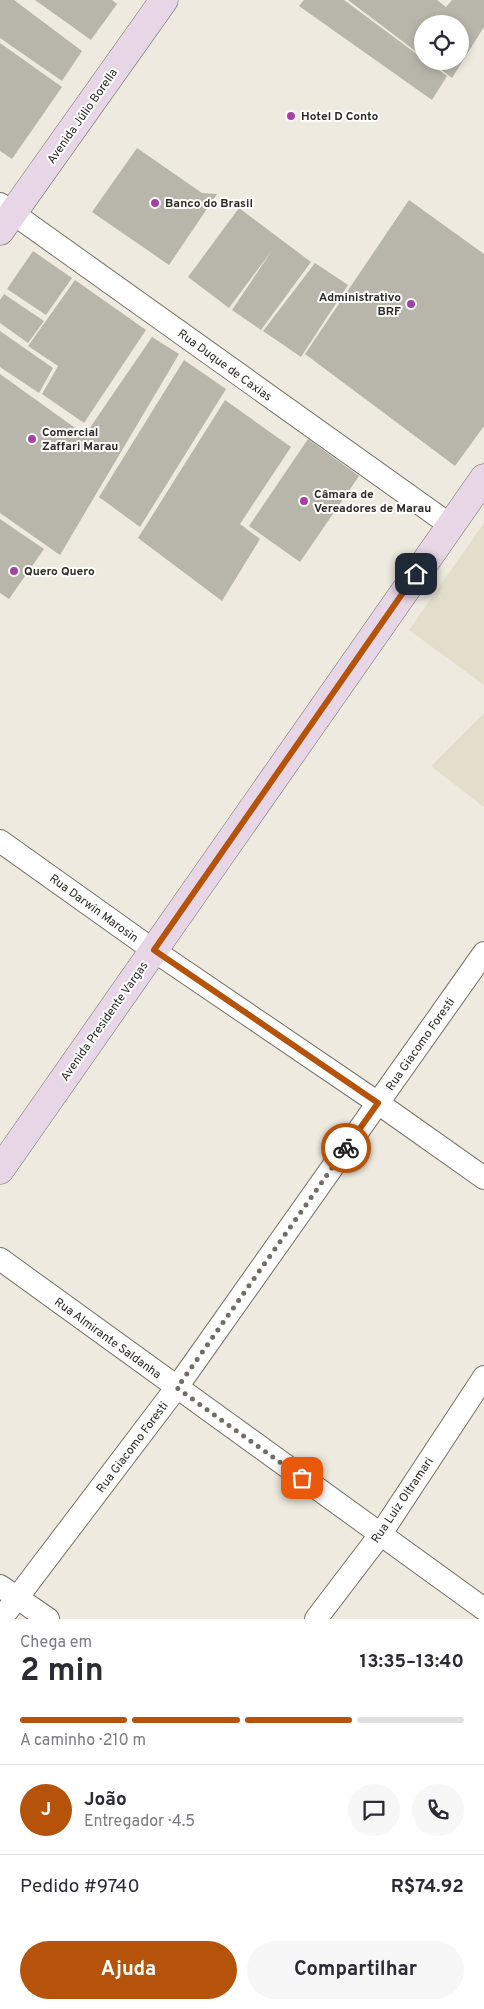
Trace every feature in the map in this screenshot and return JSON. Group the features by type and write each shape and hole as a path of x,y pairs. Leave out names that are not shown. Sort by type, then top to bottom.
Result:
{"street":[{"name":"Avenida Júlio Borella","path":"4,216 164,0"},
{"name":"Rua Duque de Caxias","path":"4,216 450,525"},
{"name":"Avenida Presidente Vargas","path":"0,1170 484,478"},
{"name":"Rua Darwin Marosin","path":"0,841 484,1178"},
{"name":"Rua Giacomo Foresti","path":"1,1619 8,1592 177,1388 484,953"},
{"name":"Rua Almirante Saldanha","path":"0,1259 484,1609"},
{"name":"Rua Luiz Oltramari","path":"316,1619 380,1535 484,1377"},
{"path":"8,1592 48,1619"}],"shaded area":[{"path":"484,523 484,685 409,630"},
{"path":"484,713 484,807 431,766"}],"building":[{"path":"0,0 14,0 82,51 62,81 0,38"},
{"path":"35,0 112,0 117,4 91,40"},
{"path":"304,0 344,0 414,52 414,70 439,70 447,76 432,100 299,6"},
{"path":"348,0 437,0 446,7 452,0 484,0 484,27 469,51 469,15 414,15 414,50"},
{"path":"0,43 62,87 12,159 0,151"},
{"path":"442,70 457,70 452,78"},
{"name":"Banco do Brasil","path":"137,148 202,193 217,194 169,265 92,212"},
{"name":"Administrativo BRF","path":"409,200 484,254 484,426 455,466 305,354"},
{"path":"239,208 311,262 261,330 232,310 273,249 229,308 188,277"},
{"path":"33,251 72,278 46,315 7,289"},
{"path":"315,263 348,285 301,357 263,331"},
{"path":"75,280 146,330 84,423 42,394 58,366 28,346"},
{"path":"4,294 44,321 28,343 0,323 0,300"},
{"path":"0,331 53,368 39,393 0,367"},
{"path":"152,337 179,354 60,555 0,513 0,374 85,435"},
{"path":"184,360 226,389 140,527 99,497"},
{"path":"225,400 291,447 240,524 260,539 222,601 138,538"},
{"name":"Câmara de Vereadores de Marau","path":"308,439 359,476 300,562 249,526"},
{"name":"Quero Quero","path":"0,519 44,549 9,599 0,593"}],"way so far":[{"path":"302,1478 177,1388 346,1148"}],"place":[{"name":"Hotel D Conto","path":"291,116"},
{"name":"Banco do Brasil","path":"155,203"},
{"name":"Administrativo BRF","path":"411,304"},
{"name":"Comercial Zaffari Marau","path":"32,439"},
{"name":"Câmara de Vereadores de Marau","path":"304,501"},
{"name":"Quero Quero","path":"14,571"}],"route":[{"path":"346,1148 378,1103 154,950 416,574"}]}
